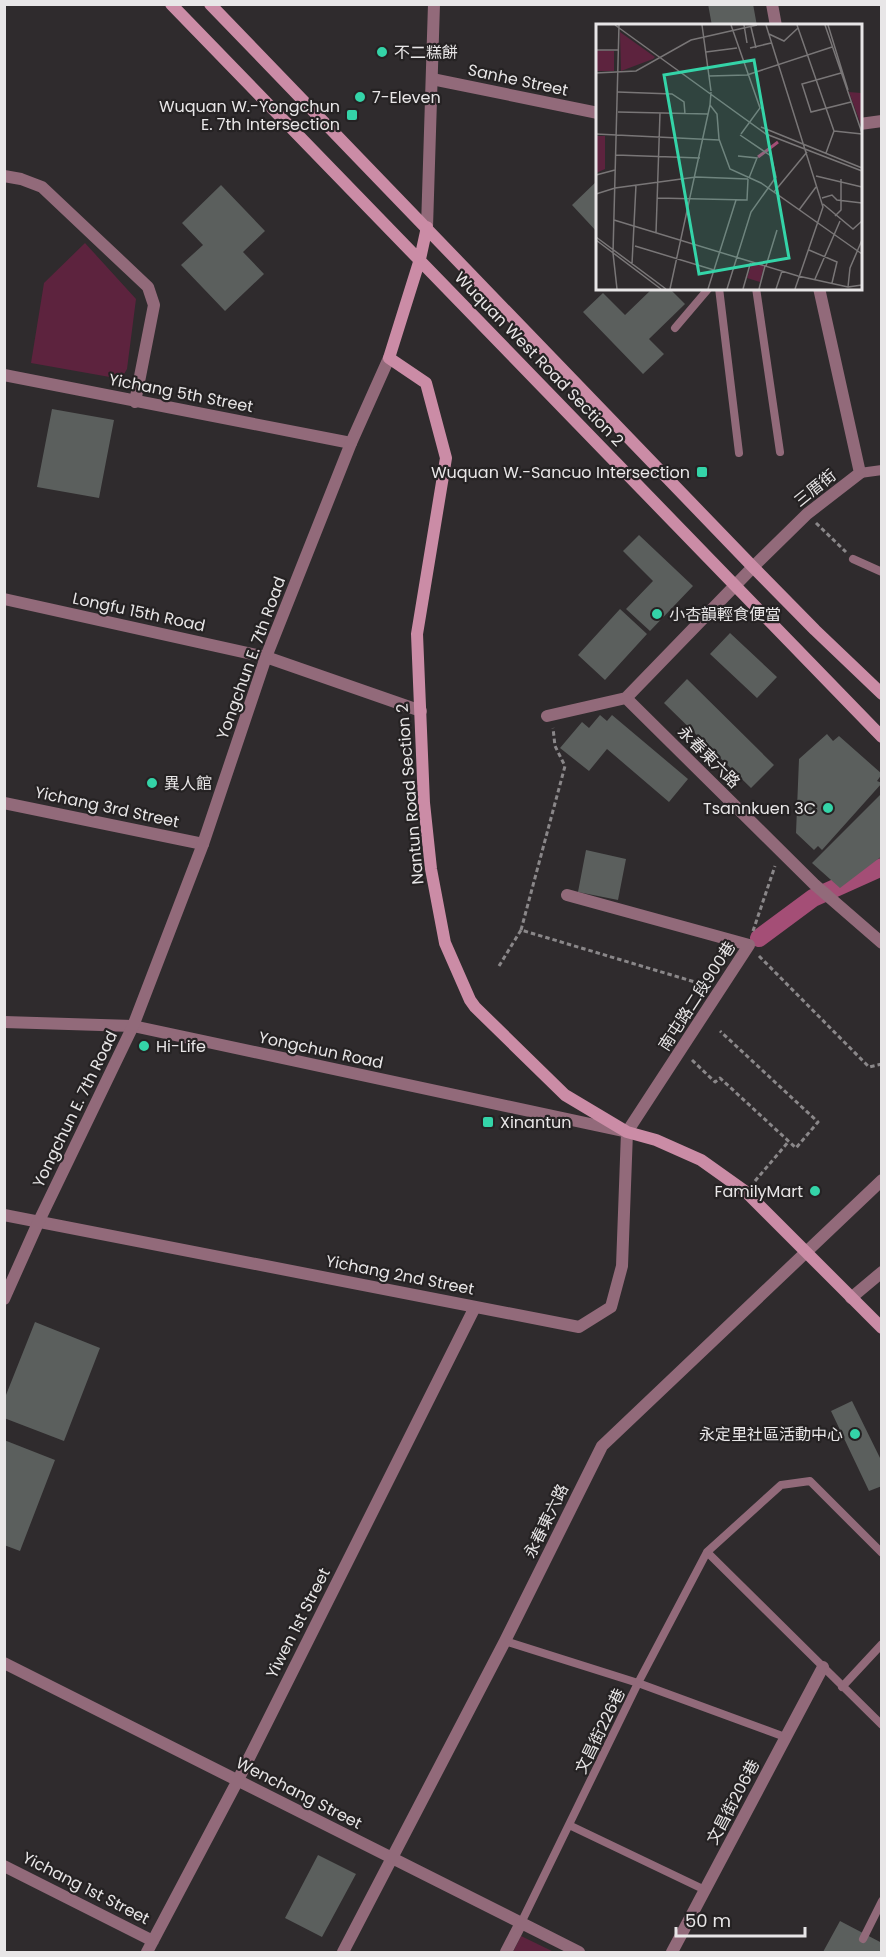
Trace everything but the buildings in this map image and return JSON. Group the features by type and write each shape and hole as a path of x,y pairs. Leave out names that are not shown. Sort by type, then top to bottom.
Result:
{"main road":[{"name":"Wuquan West Road Section 2","path":"171,4 882,737"},
{"name":"Wuquan West Road Section 2","path":"210,4 753,567 882,694"},
{"name":"Yongchun E. 7th Road","path":"389,358 420,259 427,227"},
{"name":"Nantun Road Section 2","path":"389,358 426,383 446,458 417,634 418,701 421,711 424,803 430,869 445,943 470,1000 474,1007 565,1095 627,1132 656,1140 701,1160 746,1192 882,1328"}],"street":[{"name":"Yongchun E. 7th Road","path":"427,227 434,4"},
{"path":"772,4 776,24"},
{"name":"Sanhe Street","path":"432,79 596,113"},
{"path":"862,124 882,121"},
{"path":"4,176 21,179 42,187 148,287 154,305 135,402"},
{"name":"三厝街","path":"626,698 807,514 860,473 819,290"},
{"name":"Yongchun E. 7th Road","path":"4,1299 38,1222 133,1026 202,844 266,657 351,443 389,358"},
{"name":"Yichang 5th Street","path":"4,375 351,443"},
{"path":"860,473 882,470"},
{"name":"Longfu 15th Road","path":"4,599 266,657 421,711"},
{"path":"549,715 626,698"},
{"name":"永春東六路","path":"626,698 814,884 882,943"},
{"name":"Yichang 3rd Street","path":"4,803 202,844"},
{"name":"南屯路二段900巷","path":"567,895 749,945 627,1132"},
{"name":"Yongchun Road","path":"4,1022 133,1026 627,1132"},
{"name":"Yichang 2nd Street","path":"4,1215 579,1327 611,1307 622,1266 627,1132"},
{"name":"永春東六路","path":"343,1953 505,1641 602,1446 882,1180"},
{"path":"851,1298 882,1272"},
{"name":"Yiwen 1st Street","path":"147,1953 237,1780 475,1307"},
{"name":"Wenchang Street","path":"4,1663 579,1953"},
{"name":"文昌街206巷","path":"672,1953 822,1667"},
{"name":"Yichang 1st Street","path":"4,1866 153,1941"},
{"path":"506,1953 521,1923"}],"lane":[{"path":"675,328 707,290"},
{"path":"719,290 739,453"},
{"path":"756,290 780,452"},
{"path":"853,559 882,572"},
{"path":"882,1553 810,1481 781,1485 707,1552 882,1725"},
{"name":"文昌街226巷","path":"521,1923 638,1683 707,1552"},
{"path":"505,1641 638,1683 785,1737"},
{"path":"842,1687 882,1644"},
{"path":"569,1824 705,1890"},
{"path":"862,1939 882,1901"}],"path":[{"path":"499,966 521,930 565,766 555,746 549,715"},
{"path":"749,945 780,850"},
{"path":"521,930 705,985"},
{"path":"758,954 869,1067 882,1064"},
{"path":"692,1060 715,1082 720,1078 796,1148 818,1122 720,1031"},
{"path":"746,1192 789,1141"}],"shaded area":[{"path":"85,243 136,299 127,369 121,379 31,363 44,283"},
{"path":"521,1936 554,1952 513,1952"}],"waterway":[{"path":"759,938 813,898 882,867"}],"place":[{"name":"不二糕餅","path":"382,52"},
{"name":"7-Eleven","path":"360,97"},
{"name":"Wuquan W.-Yongchun E. 7th Intersection","path":"352,115"},
{"name":"Wuquan W.-Sancuo Intersection","path":"702,472"},
{"name":"小杏韻輕食便當","path":"657,614"},
{"name":"異人館","path":"152,783"},
{"name":"Tsannkuen 3C","path":"828,808"},
{"name":"Hi-Life","path":"144,1046"},
{"name":"Xinantun","path":"488,1122"},
{"name":"FamilyMart","path":"815,1191"},
{"name":"永定里社區活動中心","path":"855,1434"}]}
